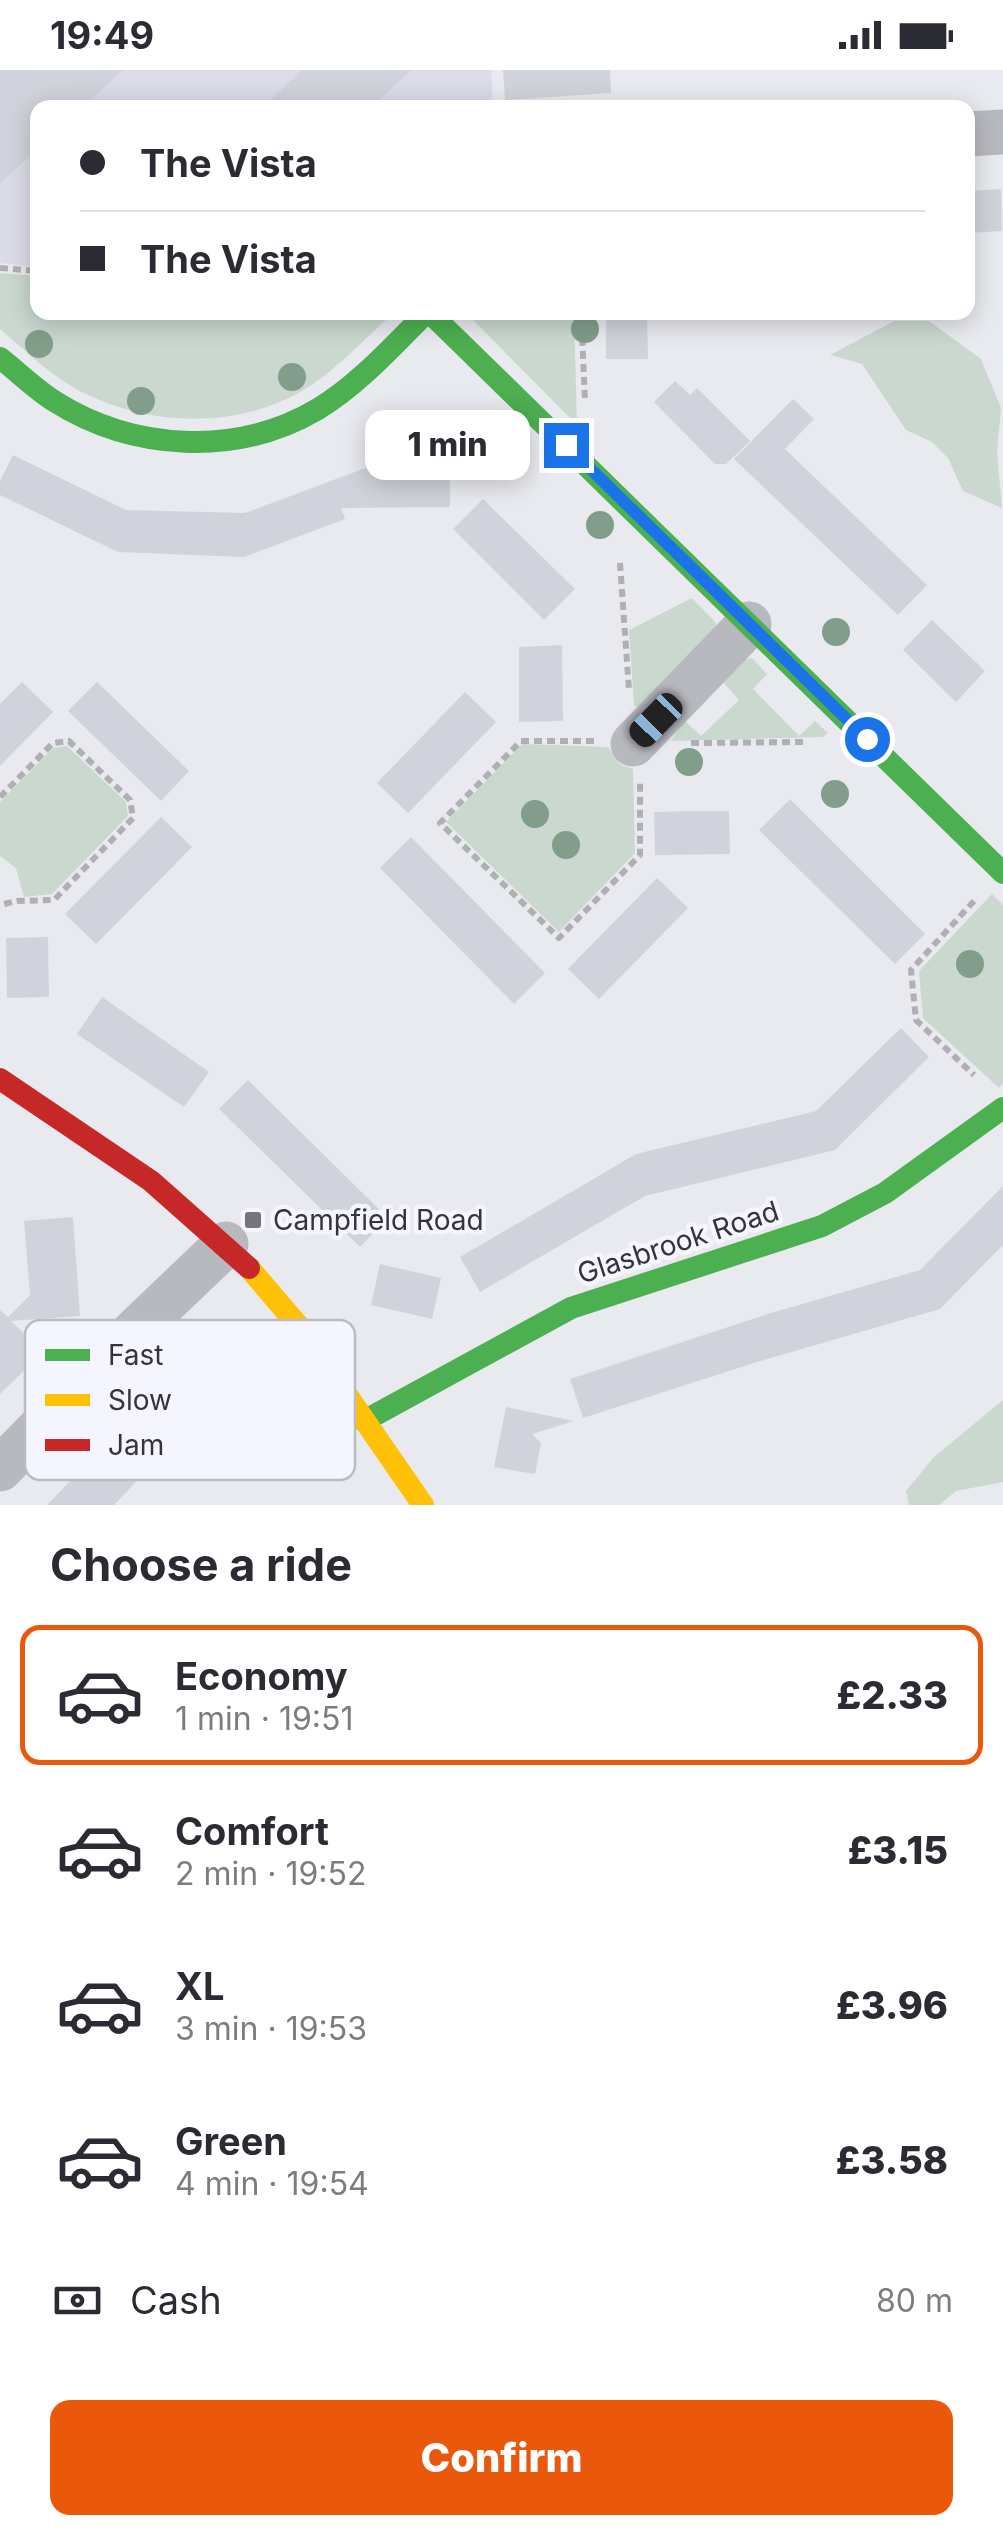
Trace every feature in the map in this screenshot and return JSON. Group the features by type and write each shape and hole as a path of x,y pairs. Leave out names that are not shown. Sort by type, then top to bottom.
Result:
{"street":[{"path":"975,134 1003,132"},
{"path":"0,358 56,402 108,427 157,441 211,442 264,432 314,411 356,382 420,320"},
{"path":"436,320 1002,872"},
{"path":"632,744 749,624"},
{"path":"0,1080 121,1156 176,1199 226,1244 294,1320"},
{"name":"Glasbrook Road","path":"364,1420 570,1308 822,1226 885,1193 1003,1108"},
{"path":"146,1320 226,1244"},
{"path":"355,1406 402,1480 423,1505"},
{"path":"0,1469 25,1443"}],"path":[{"path":"0,268 30,271"},
{"path":"580,320 588,466"},
{"path":"0,797 53,743 69,741 130,800 134,818 54,900 17,900 0,906"},
{"path":"981,1082 916,1020 912,970 1002,872"}],"shaded area":[{"path":"0,70 491,70 493,100 30,100 30,266 0,263"},
{"path":"0,273 30,275 30,320 386,320 307,388 254,411 197,419 140,413 86,394 63,381 0,329"},
{"path":"473,320 574,320 577,425"},
{"path":"894,321 929,321 981,359 1001,408 997,452 1002,508 963,491 948,458 932,442 906,430 862,364 830,355"},
{"path":"692,598 716,623 714,631 639,708 634,705 629,630"},
{"path":"752,658 767,674 753,689 799,736 815,721 828,733 823,737 671,741 684,720 701,736 739,700 723,682 743,660"},
{"path":"522,744 608,747 621,765 633,769 635,853 559,932 446,822"},
{"path":"67,746 126,802 128,816 52,894 24,897 16,868 0,856 0,802 53,748"},
{"path":"992,894 1003,905 1003,1083 999,1088 923,1018 919,971"},
{"path":"1003,1400 1003,1482 956,1491 939,1505 909,1505 906,1491 933,1458"}],"building":[{"path":"0,70 123,70 91,100 30,100 30,156 0,183"},
{"path":"302,70 411,70 379,100 270,100"},
{"path":"503,70 610,70 611,93 505,100"},
{"path":"1001,189 1002,231 975,233 975,191"},
{"path":"606,320 647,320 648,359 606,359"},
{"path":"675,381 690,395 697,388 750,441 726,464 715,464 654,402"},
{"path":"793,399 814,419 785,449 927,585 898,615 734,459"},
{"path":"13,455 126,510 245,513 368,467 419,466 450,466 450,507 341,508 345,519 244,557 118,552 0,495 0,481"},
{"path":"483,499 575,589 544,620 453,529"},
{"path":"932,620 985,671 956,702 903,650"},
{"path":"562,645 563,721 519,722 519,647"},
{"path":"22,682 53,712 0,766 0,704"},
{"path":"97,682 189,771 161,801 68,711"},
{"path":"465,692 496,722 408,813 377,783"},
{"path":"790,799 925,934 895,964 759,830"},
{"path":"729,811 730,854 655,855 654,812"},
{"path":"161,817 192,847 96,944 65,914"},
{"path":"411,837 545,973 514,1004 380,868"},
{"path":"657,878 688,908 599,999 568,969"},
{"path":"48,937 49,997 7,998 6,938"},
{"path":"102,997 209,1072 184,1107 77,1034"},
{"path":"901,1028 929,1057 835,1150 645,1196 480,1292 460,1257 636,1154 816,1111"},
{"path":"248,1080 388,1218 360,1247 219,1109"},
{"path":"1003,1186 1003,1245 940,1309 583,1418 570,1379 771,1313 920,1270"},
{"path":"73,1217 80,1316 11,1321 25,1335 25,1370 0,1394 0,1310 8,1317 30,1295 24,1221"},
{"path":"380,1264 441,1278 432,1319 371,1305"},
{"path":"506,1407 574,1421 532,1434 541,1443 535,1474 494,1467"},
{"path":"71,1480 138,1480 114,1505 47,1505"}],"traffic: fast":[{"path":"0,358 54,401 85,418 151,438 220,441 254,435 318,409 362,376 419,320"},
{"path":"437,320 1003,873"},
{"path":"364,1421 571,1308 822,1226 885,1193 1003,1108"}],"traffic: slow":[{"path":"249,1268 293,1320"},
{"path":"355,1407 423,1505"}],"traffic: jam":[{"path":"0,1079 151,1181 249,1268"}],"place":[{"name":"Campfield Road","path":"253,1220"}],"route":[{"path":"566,445 867,739"}]}
